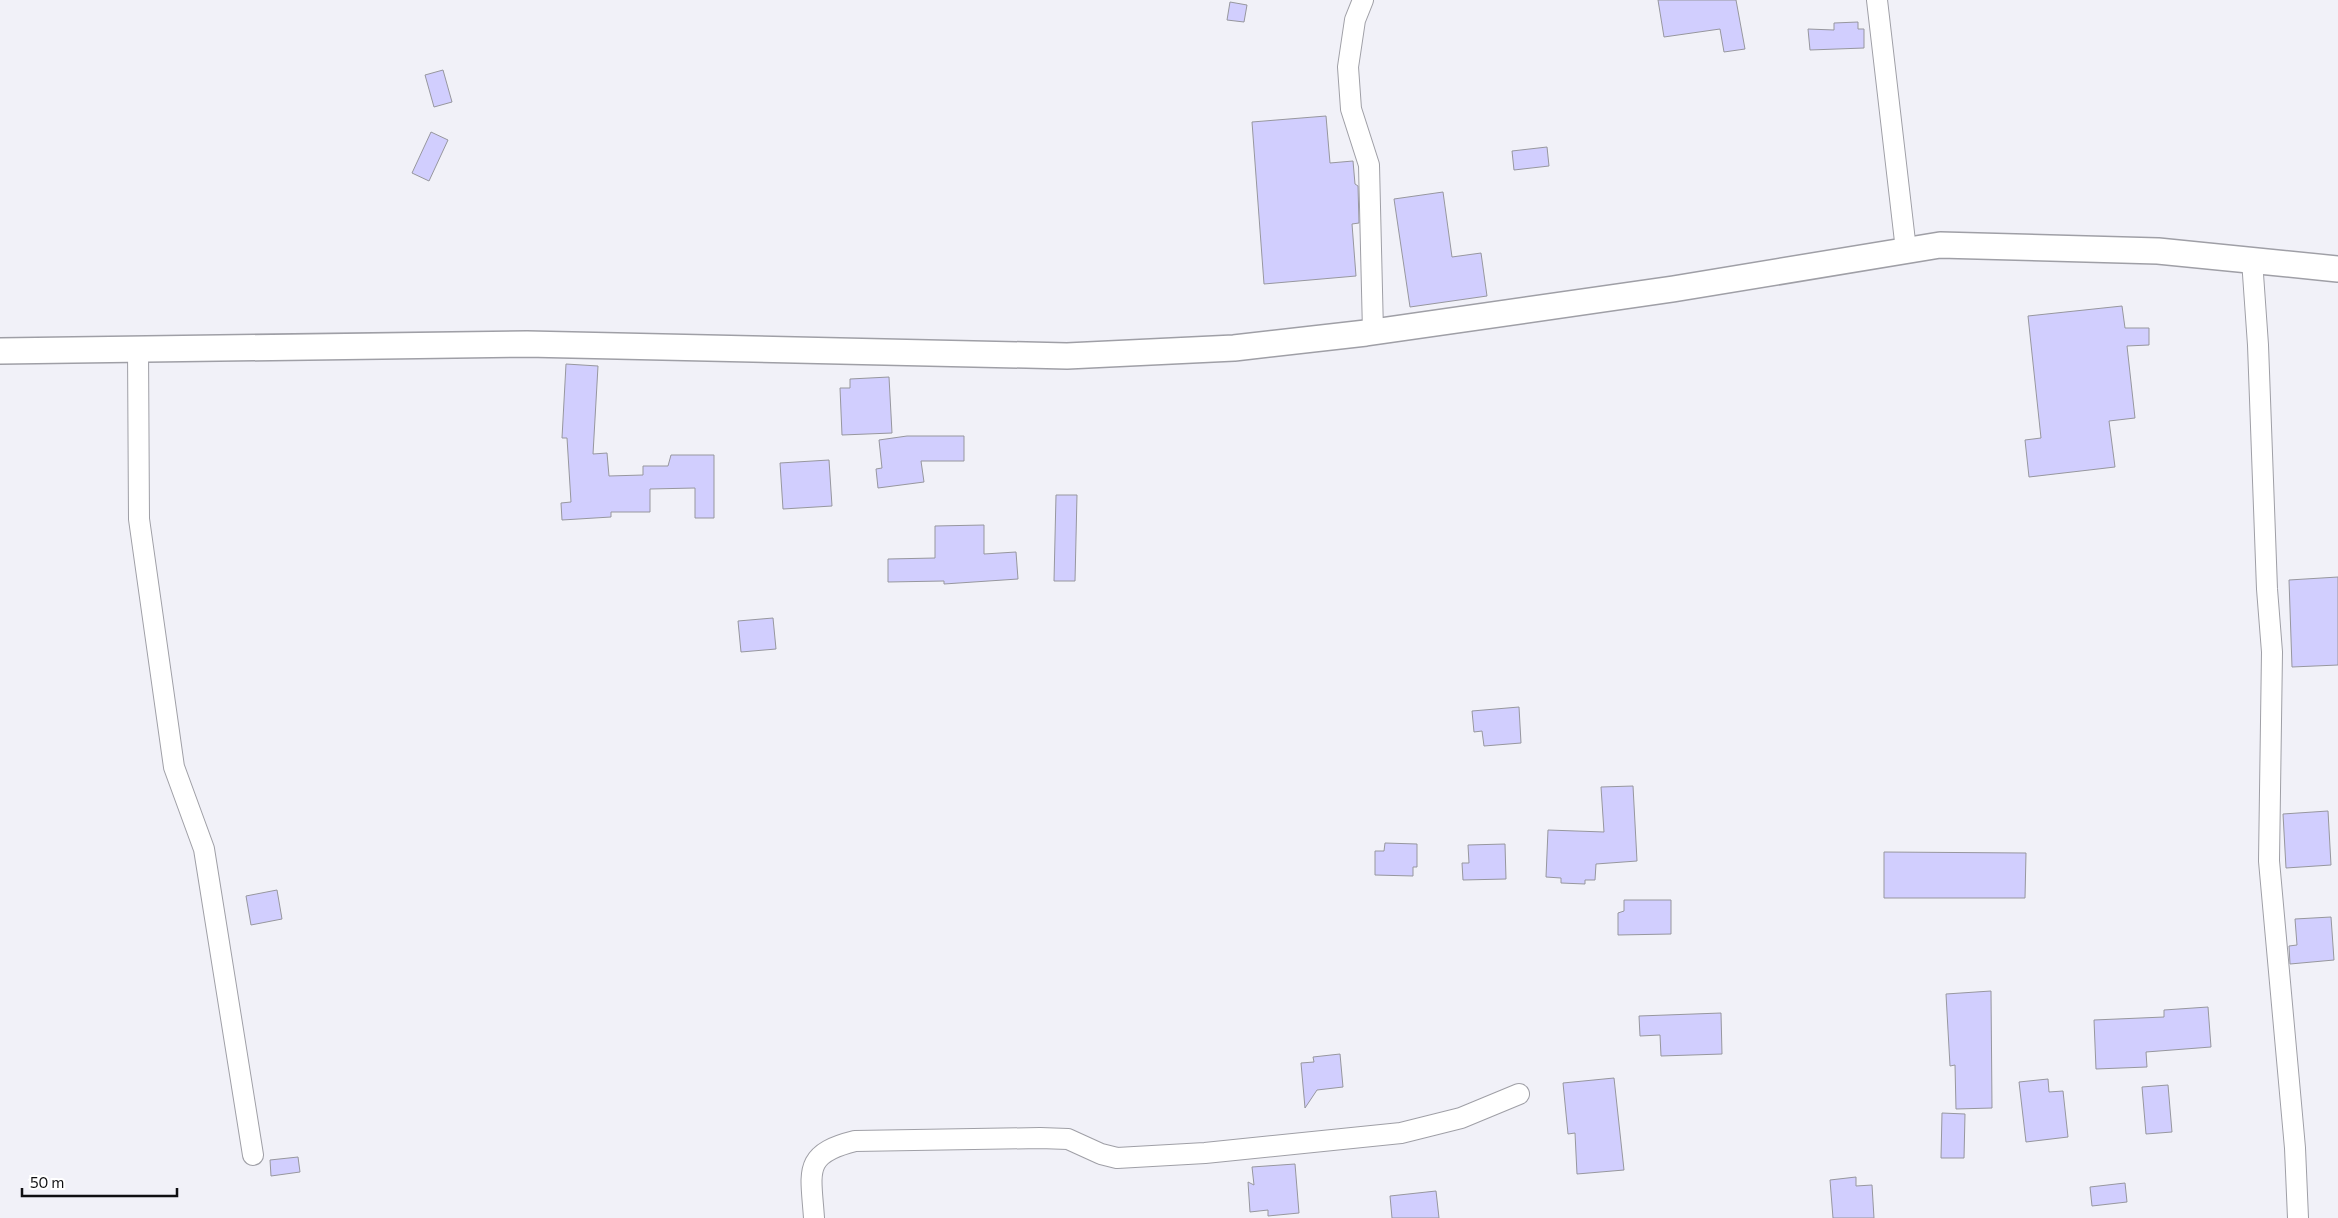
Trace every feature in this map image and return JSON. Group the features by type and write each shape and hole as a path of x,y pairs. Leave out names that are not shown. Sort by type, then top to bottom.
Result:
{"street":[{"path":"1363,0 1355,20 1348,66 1351,109 1369,165 1373,332"},
{"path":"1878,0 1906,250"},
{"path":"0,351 527,344 1067,356 1234,348 1373,332 1672,289 1940,245 2158,251 2338,269"},
{"path":"2252,260 2258,345 2267,589 2272,652 2269,861 2294,1148 2298,1218"},
{"path":"138,348 139,519 144,558 174,767 204,849 253,1155"},
{"path":"814,1218 811,1170 819,1157 836,1145 855,1141 1040,1138 1068,1139 1101,1154 1117,1158 1205,1153 1401,1133 1461,1118 1519,1094"}],"building":[{"path":"1658,0 1736,0 1745,49 1724,52 1720,29 1664,37"},
{"path":"1230,2 1247,5 1244,22 1227,20"},
{"path":"1858,22 1858,29 1864,29 1864,48 1810,50 1808,29 1834,30 1834,23"},
{"path":"443,70 452,102 434,107 425,75"},
{"path":"1326,116 1330,163 1353,161 1355,184 1358,186 1359,223 1352,224 1356,276 1264,284 1252,122"},
{"path":"431,132 448,140 429,181 412,173"},
{"path":"1547,147 1549,166 1514,170 1512,151"},
{"path":"1443,192 1452,257 1481,253 1487,296 1410,307 1394,199"},
{"path":"2122,306 2125,328 2149,328 2149,345 2127,346 2135,418 2109,421 2115,467 2029,477 2025,440 2041,438 2028,316"},
{"path":"566,364 598,366 593,454 607,453 609,476 643,475 643,466 668,466 671,455 714,455 714,518 695,518 695,488 650,489 650,512 611,512 611,517 562,520 561,503 571,502 567,438 562,438"},
{"path":"889,377 892,433 842,435 840,388 850,388 850,379"},
{"path":"907,436 964,436 964,461 921,461 924,482 878,488 876,469 882,468 879,440"},
{"path":"829,460 832,506 783,509 780,463"},
{"path":"1056,495 1077,495 1075,581 1054,581"},
{"path":"984,525 984,554 1016,552 1018,579 944,584 944,581 888,582 888,559 935,558 935,526"},
{"path":"2338,577 2338,665 2292,667 2289,580"},
{"path":"773,618 776,649 741,652 738,621"},
{"path":"1519,707 1521,743 1484,746 1482,731 1474,732 1472,711"},
{"path":"1633,786 1637,861 1596,864 1595,880 1585,880 1585,884 1561,883 1561,878 1546,877 1548,830 1604,832 1601,787"},
{"path":"2328,811 2331,865 2286,868 2283,814"},
{"path":"1385,843 1417,844 1417,867 1413,867 1413,876 1375,875 1375,851 1384,851"},
{"path":"1505,844 1506,879 1463,880 1462,863 1469,863 1468,845"},
{"path":"1884,852 2026,853 2025,898 1884,898"},
{"path":"277,890 282,919 251,925 246,896"},
{"path":"1624,900 1671,900 1671,934 1618,935 1618,913 1624,911"},
{"path":"2331,917 2334,960 2290,964 2289,946 2297,945 2295,919"},
{"path":"1991,991 1992,1108 1956,1109 1955,1065 1950,1066 1946,994"},
{"path":"2208,1007 2211,1047 2146,1052 2147,1067 2096,1069 2094,1020 2164,1017 2164,1010"},
{"path":"1721,1013 1722,1054 1661,1056 1660,1035 1640,1036 1639,1016"},
{"path":"1340,1054 1343,1087 1317,1090 1305,1108 1301,1063 1314,1062 1313,1057"},
{"path":"1614,1078 1624,1170 1577,1174 1575,1133 1568,1134 1563,1083"},
{"path":"2048,1079 2049,1092 2063,1091 2068,1137 2026,1142 2019,1082"},
{"path":"2168,1085 2172,1132 2146,1134 2142,1087"},
{"path":"1942,1113 1965,1114 1964,1158 1941,1158"},
{"path":"298,1157 300,1172 271,1176 270,1160"},
{"path":"1295,1164 1299,1213 1268,1216 1268,1210 1250,1212 1248,1182 1254,1185 1252,1167"},
{"path":"1856,1177 1856,1186 1872,1185 1874,1218 1833,1218 1830,1180"},
{"path":"2125,1183 2127,1202 2092,1206 2090,1187"},
{"path":"1436,1191 1439,1218 1392,1218 1390,1196"}]}
